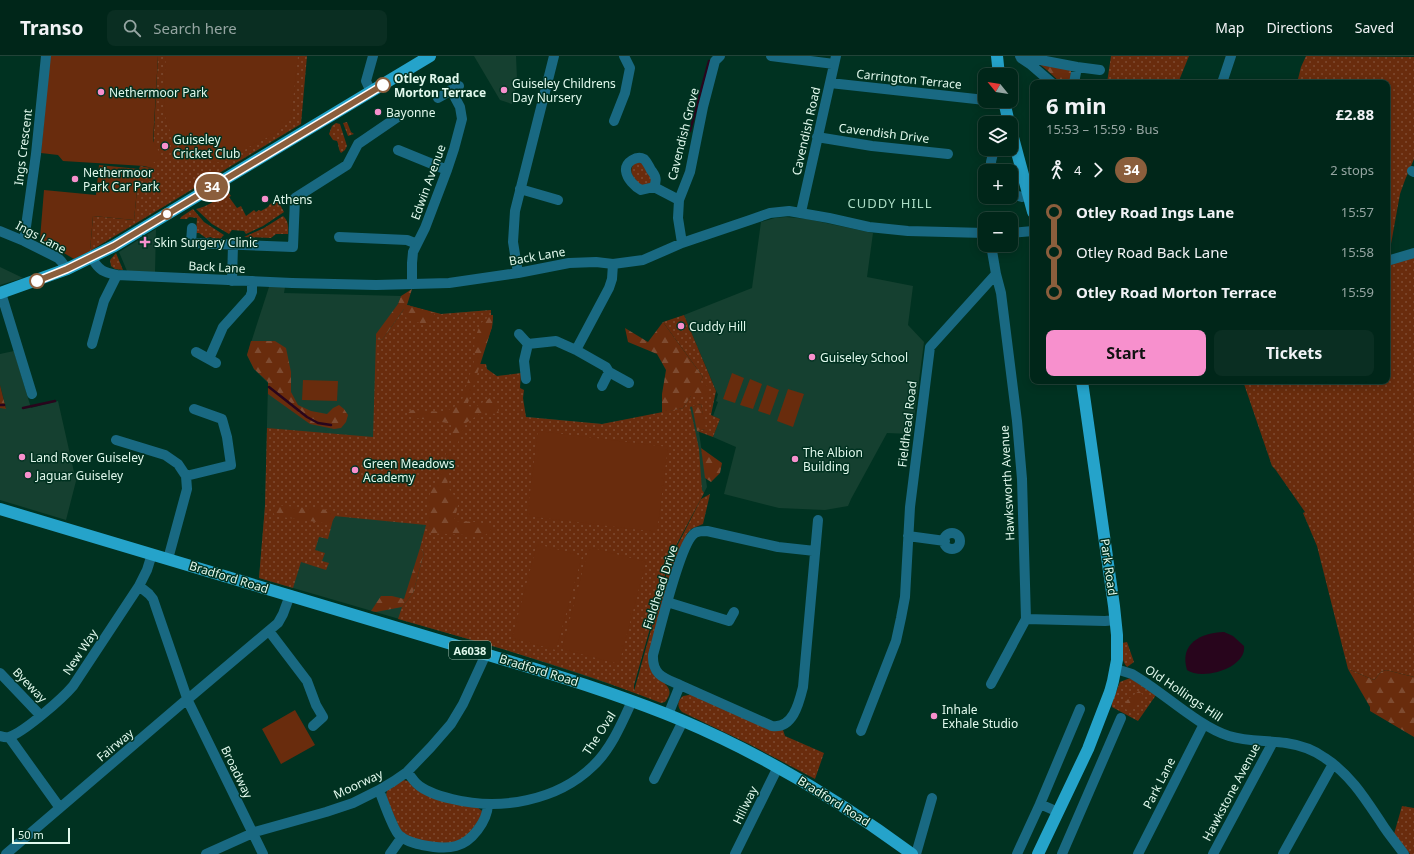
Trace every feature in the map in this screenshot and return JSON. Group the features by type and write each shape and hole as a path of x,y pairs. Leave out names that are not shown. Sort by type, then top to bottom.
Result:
{"main road":[{"path":"0,293 67,269 92,258 430,56"},
{"path":"997,56 998,68"},
{"path":"1018,156 1030,202"},
{"name":"Park Road","path":"1038,854 1088,749 1110,692 1116,669 1116,620 1082,384"},
{"name":"Bradford Road","path":"0,509 486,654 632,701 683,721 778,767 820,791 883,832 912,854"}],"street":[{"name":"Ings Crescent","path":"24,241 37,149 46,56"},
{"path":"371,92 366,81 373,56"},
{"path":"518,273 513,242 515,211 554,56"},
{"path":"614,121 625,93 630,68 624,56"},
{"name":"Cavendish Grove","path":"682,243 678,218 680,200 690,172 703,107 713,68 715,61 720,56"},
{"path":"771,56 835,60"},
{"path":"1019,56 1100,70"},
{"path":"1019,56 1049,80"},
{"path":"1223,80 1230,56"},
{"name":"Cavendish Road","path":"801,212 835,60"},
{"path":"1075,80 1077,67"},
{"name":"Carrington Terrace","path":"830,83 978,99"},
{"name":"Edwin Avenue","path":"412,284 412,258 447,170 462,119 455,88 438,98"},
{"path":"192,228 191,243 293,247 295,198 347,165 358,144 400,116"},
{"name":"Cavendish Drive","path":"817,137 872,146 948,154"},
{"path":"398,150 447,170"},
{"path":"654,187 680,200"},
{"path":"520,189 558,200"},
{"path":"1018,196 1022,197 1028,195"},
{"name":"Back Lane","path":"92,258 96,266 103,271 117,276 376,285 412,284 455,282 518,273 569,263 596,262 613,264 643,260 682,243 770,213 789,211 801,212 869,227 902,231 978,233"},
{"name":"Ings Lane","path":"0,231 24,241 61,261 67,269"},
{"path":"1018,232 1030,231"},
{"path":"339,237 407,240 417,244"},
{"path":"232,281 233,245"},
{"path":"993,252 996,274"},
{"path":"1390,260 1414,253"},
{"path":"576,350 609,288 612,279 613,264"},
{"name":"Fieldhead Road","path":"861,731 896,640 905,597 911,499 930,347 996,274"},
{"name":"Hawksworth Avenue","path":"991,684 1026,619 1022,479 1017,421 1001,293 996,274"},
{"path":"93,344 104,301 117,276"},
{"path":"196,352 212,361 223,327 250,297 252,292 252,281"},
{"path":"0,293 32,394"},
{"path":"519,334 528,344"},
{"path":"528,344 556,341 576,350 606,367 609,372 629,382"},
{"path":"526,379 524,362 528,344"},
{"path":"602,386 609,372"},
{"path":"186,476 231,465 227,437 222,419 194,409"},
{"path":"116,440 165,455 178,464 186,476 187,488 168,559"},
{"name":"Fieldhead Drive","path":"815,551 778,547 707,531 694,533 678,564 667,602 653,655 652,664 656,672 663,678 772,726 781,726 790,720 800,702 803,687 818,520"},
{"path":"908,536 944,541"},
{"name":"New Way","path":"4,737 18,733 64,696 139,586 152,554"},
{"name":"Broadway","path":"139,586 149,594 153,600 187,700 263,854"},
{"name":"Fairway","path":"6,854 278,623 290,595"},
{"path":"667,602 729,621 734,612"},
{"path":"1026,619 1116,620"},
{"path":"269,631 307,681 316,705 323,717 313,726"},
{"name":"Moorway","path":"206,854 252,833 353,803 379,790 407,772 451,724 463,704 486,654"},
{"name":"Old Hollings Hill","path":"1116,669 1132,674 1204,724 1230,737 1252,741 1285,742 1299,745 1316,752 1333,764 1358,787 1404,854"},
{"name":"Byeway","path":"0,673 40,716"},
{"path":"668,715 680,685"},
{"name":"The Oval","path":"407,772 416,783 430,792 459,801 505,804 534,798 565,787 594,765 605,751 628,712 632,701"},
{"path":"1017,854 1080,709"},
{"path":"1062,854 1121,718"},
{"path":"654,779 683,721"},
{"name":"Park Lane","path":"1138,854 1204,724"},
{"path":"4,737 60,808"},
{"name":"Hawkstone Avenue","path":"1213,854 1273,742"},
{"path":"1088,749 1104,756"},
{"path":"1284,854 1333,764"},
{"name":"Hillway","path":"735,854 778,767"},
{"path":"379,790 395,829 402,837 415,843 442,848 457,846 464,842 477,830 486,815 488,804"},
{"path":"916,854 932,798"},
{"path":"1040,804 1058,812"},
{"path":"390,854 402,837"}],"shaded area":[{"name":"Guiseley Childrens Day Nursery","path":"474,56 516,56 517,80 512,104 500,100"},
{"name":"Guiseley School","path":"786,217 807,219 873,233 867,277 913,286 908,325 924,342 912,434 887,433 848,506 825,510 779,508 724,494 736,447 713,437 720,419 713,416 718,402 716,401 718,394 684,315 752,288 761,222"},
{"name":"Skin Surgery Clinic","path":"156,229 155,272 127,271 119,252"},
{"path":"0,267 23,278 0,285"},
{"path":"269,287 285,287 284,293 401,296 398,304 441,314 491,310 491,315 493,315 492,327 479,364 466,411 602,424 662,413 695,405 707,487 670,557 634,685 634,692 509,651 259,578 265,506 268,383 254,369 247,355"},
{"path":"14,351 31,408 58,401 76,481 66,520 0,500 0,408 6,408 0,385 0,354"},
{"path":"1224,632 1233,636 1244,646 1243,654 1238,661 1231,666 1212,673 1194,673 1187,670 1185,661 1189,646 1200,637"}],"green space":[{"name":"Nethermoor Park","path":"50,56 158,56 153,141 162,157 153,163 155,167 63,161 58,155 41,153"},
{"name":"Nethermoor Park","path":"158,56 307,56 301,124 90,251 93,216 134,220 140,166 152,168"},
{"name":"Nethermoor Park","path":"166,56 298,56 291,118 278,131 232,158 222,162 213,162 201,159 186,152 170,131 166,120 164,96"},
{"path":"1111,56 1189,56 1179,80 1107,80"},
{"path":"1306,56 1414,57 1414,159 1400,194 1391,244 1390,80 1298,80"},
{"path":"1038,63 1070,69 1072,74 1071,80 1058,80"},
{"path":"347,122 351,132 354,134 348,136 343,123"},
{"path":"336,123 340,124 347,146 341,153 337,141 333,140 329,134 332,126"},
{"path":"640,162 650,172 651,186 640,185 632,175 631,170 634,163"},
{"path":"99,165 139,169 134,220 93,216 90,251 74,259 40,239 44,190 96,195"},
{"path":"224,193 229,193 231,196 229,197 237,208 241,206 246,216 254,210 256,212 259,210 261,211 270,204 278,201 284,212 263,226 246,234 244,231 232,230 229,234 212,224 196,209 211,203"},
{"path":"193,209 204,222 224,235 220,239 211,237 206,238 199,233 196,233 197,218 189,217 187,219 180,219"},
{"path":"283,216 287,222 288,234 276,234 271,238 244,237 264,228"},
{"path":"116,253 123,270 115,269 111,266 110,260"},
{"path":"1414,257 1414,677 1386,670 1381,672 1374,680 1348,669 1317,546 1303,513 1305,512 1272,466 1244,384 1390,384 1390,265"},
{"path":"412,289 407,305 435,313 430,325 407,320 404,309 382,340 376,339 376,334 398,304 401,296"},
{"path":"407,305 441,314 491,310 491,315 493,315 492,327 479,364 486,364 487,369 497,376 521,373 520,388 524,390 523,398 526,417 602,424 683,408 703,377 663,322 684,315 716,391 711,415 720,419 713,437 697,431 705,429 701,404 690,407 699,449 702,490 704,493 670,557 634,685 634,691 671,558 701,499 710,494 703,524 691,529 686,535 687,536 649,653 651,671 669,688 669,695 665,702 661,703 596,679 531,658 398,619 402,607 413,593 424,553 420,548 426,525 334,516 328,539 319,537 315,550 325,553 322,561 329,563 326,570 301,562 293,588 259,578 265,506 267,428 373,437 376,339 382,340"},
{"path":"493,315 492,327 467,406 475,407 490,398 495,399 499,414 481,413 466,423 456,447 450,440 454,424 410,417 407,413 412,410 445,412 461,403 475,358 474,340 481,323"},
{"path":"663,322 703,377 700,382 710,387 706,397 691,396 683,408 662,413 662,394 666,370 657,354 628,342 625,328 648,342"},
{"path":"251,341 275,341 286,348 291,372 291,392 298,405 311,411 327,414 339,405 348,415 346,422 341,428 334,429 310,424 268,394 268,382 254,369 247,355"},
{"path":"732,373 744,378 735,403 723,399"},
{"path":"750,379 762,384 753,409 740,405"},
{"path":"303,380 338,381 337,401 302,400"},
{"path":"0,385 6,409 0,408"},
{"path":"767,385 779,390 770,415 758,411"},
{"path":"788,389 804,394 793,427 777,421"},
{"path":"701,404 706,429 697,431 692,406"},
{"path":"538,431 668,447 657,532 527,516"},
{"path":"701,448 722,463 720,473 711,482 705,478"},
{"path":"446,453 452,454 447,486 459,502 454,521 480,523 490,525 494,528 484,536 429,533 427,510 431,489 440,478"},
{"path":"276,505 329,510 337,514 330,524 275,516 272,510"},
{"path":"537,544 582,556 556,650 512,638"},
{"path":"589,547 646,562 619,664 562,649"},
{"path":"420,548 424,553 413,593 402,607 376,612 371,611 381,596 392,596 404,599"},
{"path":"1127,642 1134,662 1127,667 1123,659 1122,643"},
{"path":"1348,669 1374,680 1381,672 1386,670 1414,677 1414,737 1370,711 1370,707"},
{"path":"1130,678 1156,695 1138,721 1112,707 1112,703 1120,682"},
{"path":"1139,691 1144,696 1139,703 1128,711 1124,707 1127,700"},
{"path":"690,693 771,730 783,730 785,736 824,753 815,779 749,744 682,712 680,710 679,702 683,696 689,695"},
{"path":"295,710 315,745 281,764 262,729"},
{"path":"403,780 477,807 482,811 480,818 466,836 458,841 449,843 431,843 402,834 386,797 387,790"},
{"path":"1402,806 1414,808 1414,854 1410,854 1394,834"}],"waterway":[{"path":"690,131 709,61"},
{"path":"269,387 307,417 318,423 331,425"},
{"path":"23,408 55,401"}],"bus line":[{"name":"34","path":"37,281 92,258 114,246 383,85"}],"place":[{"name":"Otley Road Morton Terrace","path":"383,85"},
{"name":"Guiseley Childrens Day Nursery","path":"504,90"},
{"name":"Nethermoor Park","path":"101,92"},
{"name":"Bayonne","path":"378,112"},
{"name":"Guiseley Cricket Club","path":"165,146"},
{"name":"Nethermoor Park Car Park","path":"75,179"},
{"name":"Athens","path":"265,199"},
{"name":"Skin Surgery Clinic","path":"145,242"},
{"name":"Cuddy Hill","path":"681,326"},
{"name":"Guiseley School","path":"812,357"},
{"name":"Land Rover Guiseley","path":"22,457"},
{"name":"The Albion Building","path":"795,459"},
{"name":"Green Meadows Academy","path":"355,470"},
{"name":"Jaguar Guiseley","path":"28,475"},
{"name":"Inhale Exhale Studio","path":"934,716"}],"district":[{"name":"CUDDY HILL","path":"890,203"}]}
